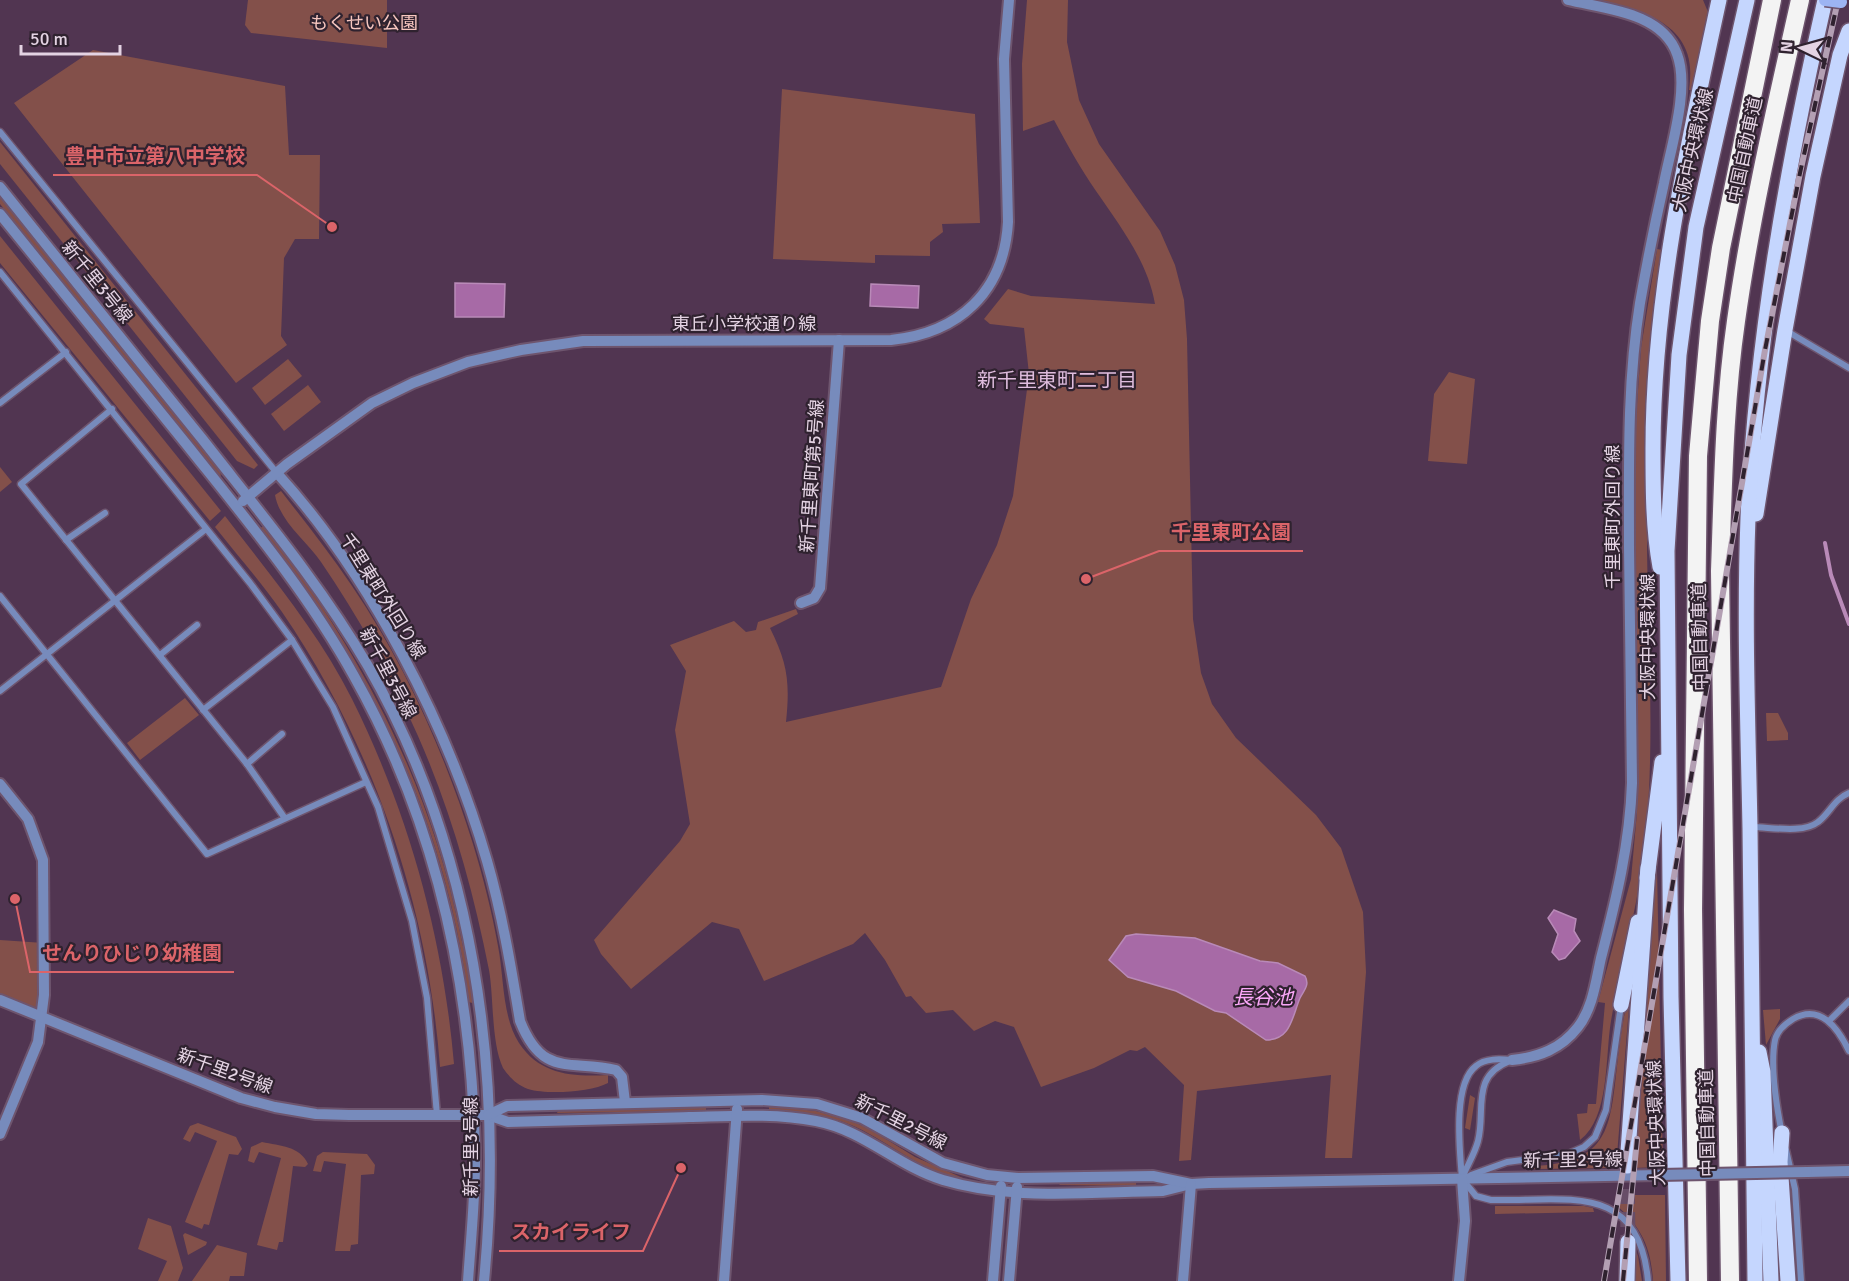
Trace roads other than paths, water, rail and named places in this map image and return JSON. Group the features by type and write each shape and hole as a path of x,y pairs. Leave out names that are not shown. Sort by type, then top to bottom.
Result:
{"highway":[{"name":"中国自動車道","path":"1698,1281 1694,910 1698,456 1710,321 1721,248 1772,0"},
{"name":"中国自動車道","path":"1730,1281 1720,571 1724,455 1736,324 1746,253 1760,175 1800,0"}],"main road":[{"path":"1667,606 1653,530 1653,386 1663,292 1685,154 1719,0"},
{"name":"大阪中央環状線","path":"1678,1281 1667,711 1667,551 1679,355 1696,227 1746,0"},
{"path":"1755,1281 1748,548 1761,357 1772,265 1787,177 1830,1"},
{"path":"1748,548 1762,490 1785,330 1813,176 1840,55 1849,32"},
{"path":"1627,1166 1648,868 1667,711"},
{"path":"1621,1005 1648,868"},
{"path":"1751,1010 1763,1072 1772,1281"},
{"path":"1782,1133 1780,1162 1788,1281"},
{"path":"1627,1281 1628,1242"}],"street":[{"name":"東丘小学校通り線","path":"236,506 276,472 372,403 413,383 468,362 521,350 612,340 905,339 941,328 973,306 996,272 1004,254 1008,222 1004,59 1009,0"},
{"name":"千里東町外回り線","path":"1462,1179 1459,1132 1463,1090 1467,1077 1481,1063 1537,1056 1556,1048 1584,1019 1594,989 1624,864 1632,783 1629,476 1631,387 1640,304 1681,89 1681,70 1677,52 1669,39 1657,27 1624,13 1568,0"},
{"name":"千里東町外回り線","path":"0,132 276,472 344,560 390,633 435,721 459,777 487,862 505,936 520,1021 525,1034 535,1048 557,1062 575,1067 616,1070 622,1077 625,1102"},
{"name":"新千里3号線","path":"0,187 298,558 339,619 396,721 424,789 447,855 469,945 483,1031 490,1149 484,1281"},
{"name":"新千里3号線","path":"0,214 236,506 311,606 353,675 404,782 432,861 454,953 463,1004 474,1160 468,1281"},
{"path":"0,272 112,409 292,640 333,707 378,807 412,921 427,998 437,1115"},
{"path":"1785,330 1849,368"},
{"name":"新千里東町第5号線","path":"801,603 814,598 820,588 839,340"},
{"path":"0,403 66,352"},
{"path":"112,409 21,484 247,764 284,817"},
{"path":"66,540 105,513"},
{"path":"0,691 206,529"},
{"path":"0,596 207,854 284,817 366,783"},
{"path":"160,655 197,625"},
{"path":"203,710 292,640"},
{"path":"247,764 282,734"},
{"path":"0,784 28,819 43,860 43,1018 34,1052 0,1134"},
{"path":"1750,827 1810,826 1819,822 1837,800 1849,794"},
{"name":"新千里2号線","path":"0,1000 241,1098 316,1114 350,1116 488,1114 508,1122 768,1116 832,1125 863,1137 890,1155 941,1180 1001,1192 1163,1191 1191,1184"},
{"path":"1829,1021 1849,1001"},
{"name":"新千里2号線","path":"1462,1179 1507,1162 1568,1154 1584,1147 1595,1137 1606,1110 1621,1005"},
{"path":"1801,1281 1795,1189 1782,1133 1775,1071 1776,1036 1787,1023 1804,1015 1814,1015 1829,1021 1838,1029 1849,1051"},
{"name":"千里東町外回り線","path":"1462,1179 1478,1141 1485,1083 1496,1068 1512,1060"},
{"path":"724,1281 737,1100"},
{"name":"新千里2号線","path":"488,1114 507,1106 770,1100 834,1108 862,1118 943,1163 965,1171 1018,1178 1153,1176 1191,1184 1849,1171"},
{"path":"993,1281 1002,1177"},
{"path":"1009,1281 1018,1178"},
{"path":"1462,1179 1476,1196 1491,1200 1590,1201 1610,1208 1626,1221 1639,1240 1648,1281"},
{"path":"1459,1281 1465,1221 1462,1179"},
{"path":"1183,1281 1191,1184"}],"water":[{"path":"455,283 505,284 504,317 455,317"},
{"path":"871,284 919,286 918,308 870,306"},
{"path":"1554,910 1576,919 1574,931 1580,941 1565,958 1559,960 1552,952 1558,934 1548,918"},
{"name":"長谷池","path":"1136,934 1195,938 1260,961 1278,963 1305,976 1306,987 1286,1032 1274,1039 1266,1040 1226,1013 1215,1011 1176,991 1128,977 1109,960 1126,936"}],"waterway":[{"path":"1825,543 1831,575 1849,624"}],"tunnel":[{"path":"1627,1166 1628,1242"}],"railway":[{"path":"1604,1281 1765,350 1800,173 1838,0"},
{"path":"1623,1281 1637,1139"}],"place":[{"name":"豊中市立第八中学校","path":"332,227"},
{"name":"千里東町公園","path":"1086,579"},
{"name":"せんりひじり幼稚園","path":"15,899"},
{"name":"スカイライフ","path":"681,1168"}],"district":[{"name":"新千里東町二丁目","path":"1057,380"}],"park label":[{"name":"もくせい公園","path":"364,23"}]}
